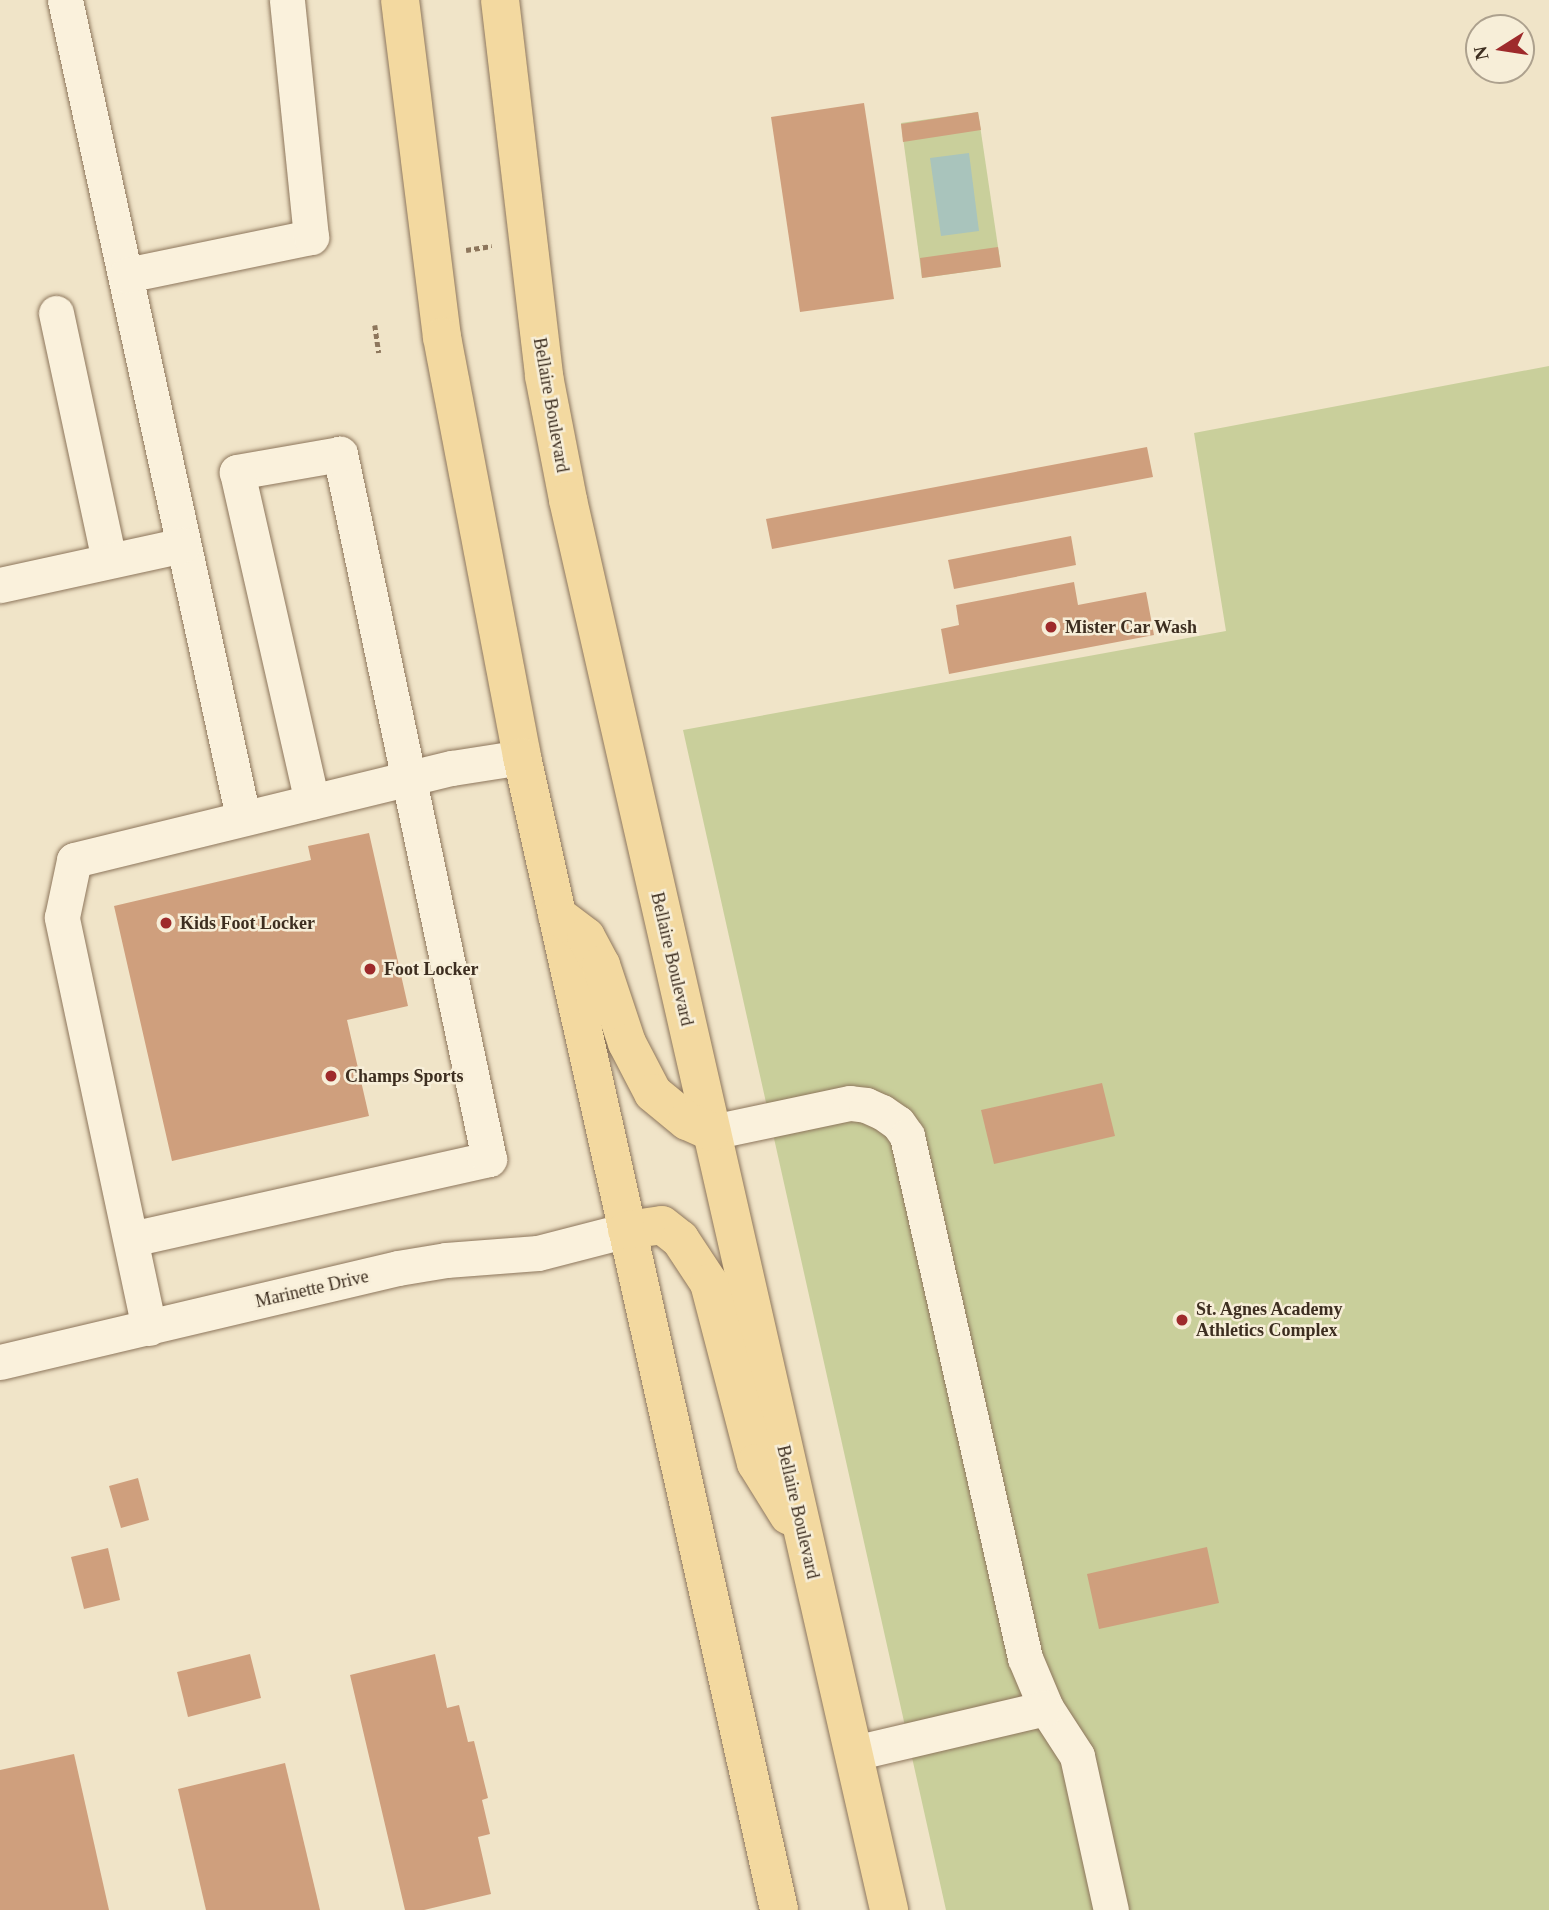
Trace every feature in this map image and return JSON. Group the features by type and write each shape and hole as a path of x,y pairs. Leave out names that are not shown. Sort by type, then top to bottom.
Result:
{"main road":[{"path":"400,0 442,337 522,757 779,1910"},
{"name":"Bellaire Boulevard","path":"500,0 546,387 568,500 890,1910"},
{"path":"557,915 586,937 591,946 601,965 627,1042 653,1093 687,1121 712,1132"},
{"path":"627,1230 662,1225 680,1239 696,1260 709,1283 716,1306 756,1463 805,1542"}],"street":[{"path":"65,0 243,817"},
{"path":"126,275 311,237 287,0"},
{"path":"56,313 109,560"},
{"path":"131,1239 489,1159 340,454 237,472 312,802"},
{"path":"0,585 183,545"},
{"path":"149,1328 62,917 74,860 410,778 522,757"},
{"path":"712,1132 850,1103 866,1105 882,1112 898,1124 906,1136 1024,1658 1046,1708 1077,1756 1111,1910"},
{"name":"Marinette Drive","path":"0,1362 398,1268 446,1260 538,1252 627,1230"},
{"path":"854,1753 1046,1708"}],"path":[{"path":"465,250 501,245"},
{"path":"375,326 379,353"}],"green space":[{"path":"978,112 1001,267 922,278 901,123"},
{"name":"St. Agnes Academy Athletics Complex","path":"1549,366 1549,1910 946,1910 683,730 1226,631 1194,433"}],"water":[{"path":"969,153 979,231 941,236 930,158"}],"building":[{"path":"864,103 894,299 800,312 771,117"},
{"path":"978,112 981,130 903,142 901,124"},
{"path":"998,247 1001,267 922,278 920,258"},
{"path":"1147,447 1153,477 772,549 766,519"},
{"path":"1071,536 1076,565 954,589 948,560"},
{"name":"Mister Car Wash","path":"1074,582 1078,605 1146,592 1154,635 949,674 941,629 959,625 956,605"},
{"path":"369,833 408,1006 347,1020 369,1116 172,1161 114,906 311,860 308,846"},
{"path":"1102,1083 1115,1136 994,1164 981,1110"},
{"path":"138,1478 149,1520 121,1528 109,1486"},
{"path":"1207,1547 1219,1603 1099,1629 1087,1574"},
{"path":"108,1548 120,1600 84,1609 71,1557"},
{"path":"250,1654 261,1698 188,1717 177,1672"},
{"path":"435,1654 447,1708 459,1705 468,1742 474,1741 488,1798 482,1800 490,1834 478,1837 491,1894 424,1910 405,1910 350,1675"},
{"path":"74,1754 109,1910 0,1910 0,1770"},
{"path":"285,1763 320,1910 206,1910 178,1789"}],"place":[{"name":"Mister Car Wash","path":"1051,627"},
{"name":"Kids Foot Locker","path":"166,923"},
{"name":"Foot Locker","path":"370,969"},
{"name":"Champs Sports","path":"331,1076"},
{"name":"St. Agnes Academy Athletics Complex","path":"1182,1320"}]}
